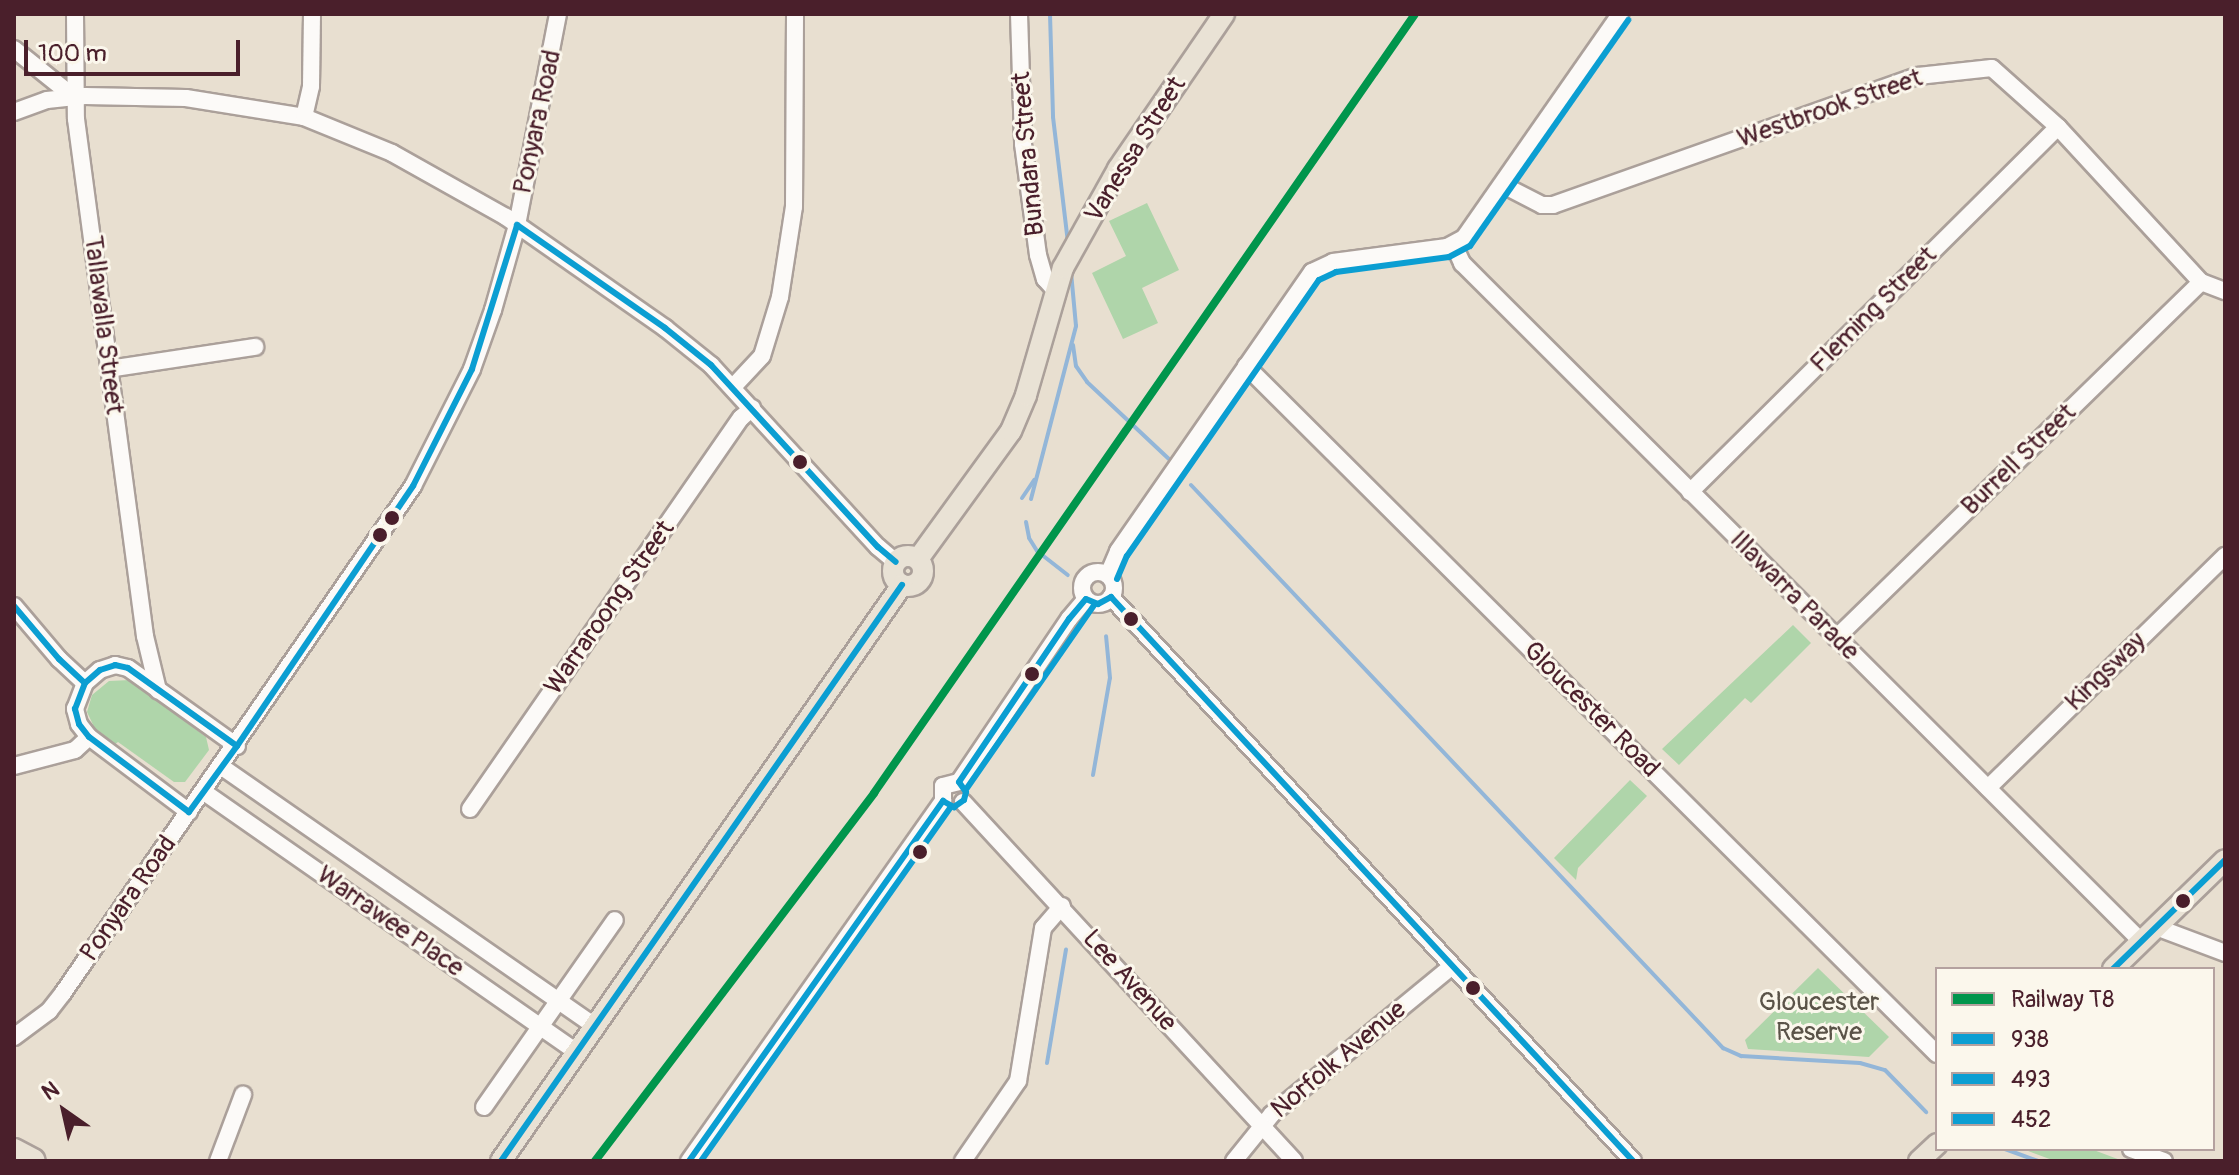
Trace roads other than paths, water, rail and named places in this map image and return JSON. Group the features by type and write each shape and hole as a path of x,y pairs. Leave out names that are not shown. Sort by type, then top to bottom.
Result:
{"highway":[{"path":"14,1151 33,1161"}],"main road":[{"name":"Vanessa Street","path":"918,559 1017,418 1063,268 1118,169 1224,14"},
{"path":"904,556 918,559 923,567 922,577 912,586 902,585 894,575 896,562 904,556"},
{"path":"501,1161 902,585"},
{"path":"2115,967 2225,860"},
{"path":"1919,1161 1935,1146"}],"street":[{"name":"Tallawalla Street","path":"75,14 74,97 145,636 158,690"},
{"path":"304,117 311,86 312,14"},
{"name":"Ponyara Road","path":"14,1037 49,1011 237,746 413,486 472,369 517,225 558,14"},
{"path":"733,387 762,356 780,297 794,207 795,14"},
{"name":"Bundara Street","path":"1019,14 1023,144 1038,255 1045,279 1055,290"},
{"path":"1108,575 1118,551 1299,288 1322,265 1454,245 1476,224 1620,14"},
{"path":"14,49 74,97"},
{"name":"Westbrook Street","path":"1503,185 1542,205 1553,205 1918,76 1992,68 2058,127 2201,282 2225,291"},
{"path":"14,112 47,100 74,97 186,98 304,117 392,153 456,186 517,225 665,328 733,387 878,547 896,562"},
{"name":"Fleming Street","path":"1690,492 2058,127"},
{"name":"Illawarra Parade","path":"1454,245 1462,263 1836,638 1988,788 2148,934"},
{"name":"Burrell Street","path":"1836,638 2201,282"},
{"path":"109,369 255,347"},
{"name":"Gloucester Road","path":"1246,366 1935,1052"},
{"name":"Warraroong Street","path":"470,809 741,418 752,408"},
{"name":"Kingsway","path":"1988,788 2225,556"},
{"path":"1093,572 1108,575 1114,583 1111,597 1098,604 1086,599 1082,588 1085,578 1093,572"},
{"path":"1111,597 1633,1161"},
{"path":"689,1161 943,801 943,786 959,782 1069,619 1086,599"},
{"path":"14,606 59,659 85,683"},
{"path":"128,668 145,636"},
{"path":"189,812 89,737 79,724 75,709 85,683 100,670 115,665 128,668 237,746"},
{"path":"14,766 75,750 89,737"},
{"name":"Warrawee Place","path":"222,767 595,1026"},
{"path":"943,801 954,807 963,802 966,792 959,782"},
{"name":"Warrawee Place","path":"204,792 577,1052"},
{"name":"Lee Avenue","path":"963,802 1294,1161"},
{"path":"963,1161 1018,1081 1043,928 1062,906"},
{"path":"484,1107 615,920"},
{"path":"2148,934 2225,953"},
{"name":"Norfolk Avenue","path":"1234,1161 1260,1125 1452,966"},
{"path":"218,1161 243,1095"},
{"path":"2136,1151 2164,1161"}],"waterway":[{"path":"1050,14 1053,117 1068,243"},
{"path":"1031,499 1076,326 1071,272"},
{"path":"1073,345 1076,366 1087,382 1169,459"},
{"path":"1022,498 1034,480"},
{"path":"1191,485 1723,1048 1741,1056 1860,1063 1885,1070 1926,1112"},
{"path":"1026,522 1029,538 1037,551 1068,575"},
{"path":"1093,775 1110,678 1106,636"},
{"path":"1047,1063 1066,950"},
{"path":"2010,1151 2038,1161"}],"rail line":[{"name":"T8","path":"595,1161 874,793 1415,14"}],"park label":[{"name":"Gloucester Reserve","path":"1819,1018"}]}
